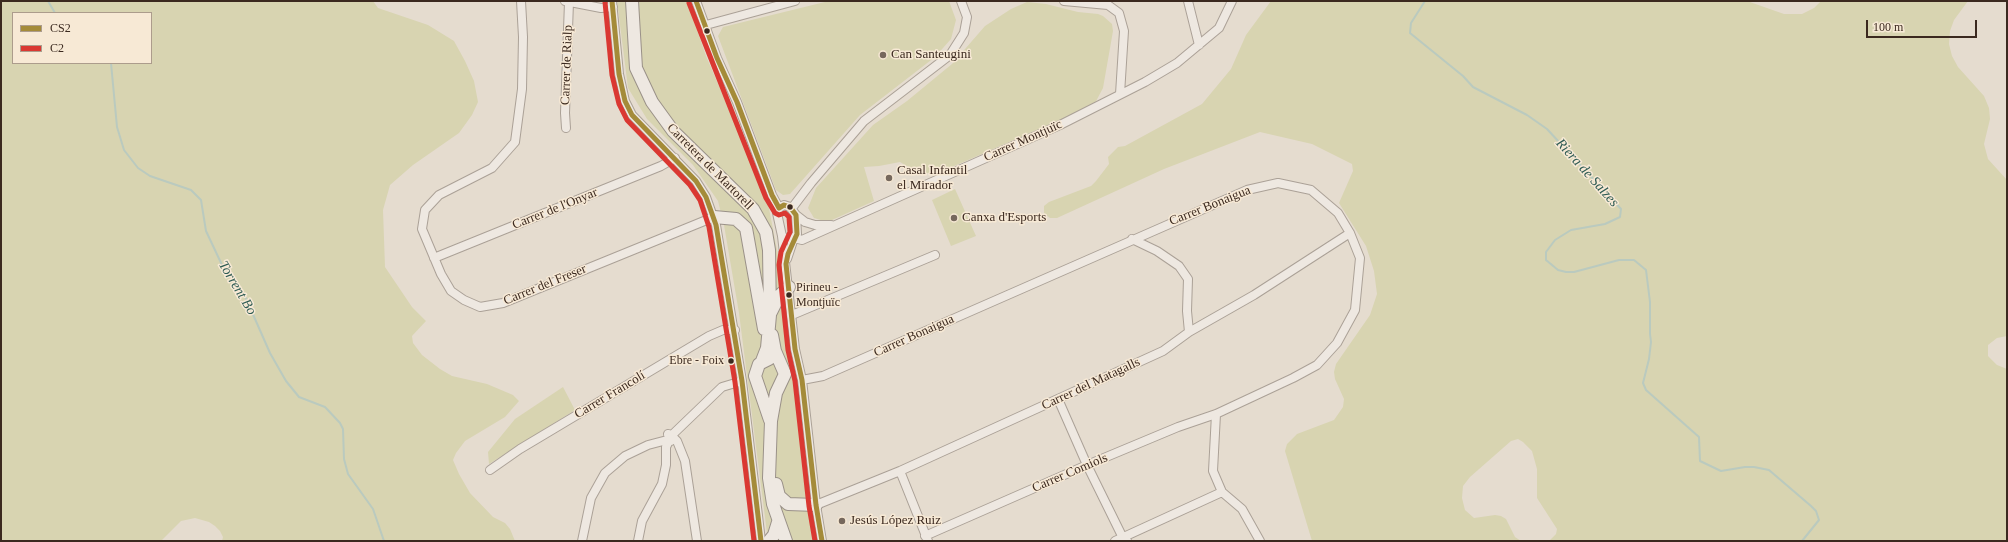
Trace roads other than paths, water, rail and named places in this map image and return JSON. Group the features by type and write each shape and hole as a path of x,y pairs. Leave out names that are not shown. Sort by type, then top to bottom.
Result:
{"main road":[{"name":"Carretera de Martorell","path":"632,1 636,68 652,102 667,124 745,200 762,221 768,244 770,315 766,348 762,361"},
{"path":"638,1 643,82"},
{"path":"714,216 736,219 743,224 747,230 767,339"},
{"path":"786,541 778,522 770,485 771,421 776,393 785,374 783,366 773,346 770,315 779,296 789,288"},
{"path":"771,421 755,371 762,361 772,358 780,362"},
{"path":"759,384 771,389 782,383"},
{"path":"770,454 776,490 782,500 791,505 816,505"},
{"path":"769,541 774,535 778,522"}],"street":[{"name":"Carrer del Freser","path":"521,1 523,37 522,89 515,142 492,168 438,195 425,210 422,229 434,258 451,291 464,300 480,307 504,303 714,216"},
{"path":"567,1 601,8 613,4 619,74 625,101 632,115 696,181 706,197 714,216 720,241 742,381 761,541"},
{"name":"Carrer de Rialp","path":"566,128 567,1"},
{"path":"696,1 772,195 779,208 777,213 786,264 795,349 802,380 816,505 822,541"},
{"path":"706,25 795,1"},
{"path":"786,264 794,238 798,231 794,212 811,183 864,121 950,56 964,33 967,17 961,1"},
{"path":"1064,1 1108,5 1119,13 1124,31 1120,94"},
{"path":"1188,1 1199,45"},
{"name":"Carrer Montjuïc","path":"782,236 788,239 794,238 802,240 810,238 840,223 1060,125 1120,94 1177,63 1199,45 1219,28 1232,1"},
{"name":"Carrer de l'Onyar","path":"434,258 661,166 675,158"},
{"name":"Carrer Bonaigua","path":"802,380 823,376 1132,239 1247,190 1278,183 1311,190 1338,213 1350,233 1360,258 1355,310 1337,343 1317,365 1293,378 1216,414"},
{"path":"779,208 787,206 805,222 815,225 823,226 840,223"},
{"name":"Carrer del Matagalls","path":"816,505 900,472 1163,351 1189,332 1254,295 1350,233"},
{"path":"1132,239 1157,251 1179,266 1188,279 1187,311 1189,332"},
{"path":"792,315 935,255"},
{"name":"Carrer Francolí","path":"490,470 520,449 709,336 723,330 734,330"},
{"path":"638,541 642,521 662,484 666,465 666,447 670,439 722,387 742,381"},
{"path":"1058,399 1122,540 1222,492"},
{"path":"1216,414 1213,470 1222,492 1242,509 1260,541"},
{"name":"Carrer Comiols","path":"926,538 1087,465 1178,427 1216,414"},
{"path":"582,541 591,498 597,484 605,473 625,456 640,447 670,439 677,441 685,461 697,541"},
{"path":"900,472 926,538"}],"waterway":[{"name":"Torrent Bo","path":"48,1 54,12"},
{"name":"Riera de Salzes","path":"1425,1 1411,23 1410,33 1463,76 1473,87 1527,115 1547,129 1621,209 1620,217 1605,224 1571,230 1555,240 1546,252 1546,260 1558,270 1566,272 1574,272 1619,260 1634,260 1646,270 1650,302 1651,342 1649,359 1643,383 1646,390 1699,437 1700,461 1721,471 1745,467 1769,470 1811,506 1816,511 1819,520 1802,541"},
{"name":"Torrent Bo","path":"111,64 117,127 124,150 138,168 150,176 191,190 201,200 206,231 222,265 244,294 270,353 286,381 299,397 325,407 340,423 343,429 344,459 348,474 373,509 384,541"}],"place":[{"name":"Can Santeugini","path":"883,55"},
{"name":"Casal Infantil el Mirador","path":"889,178"},
{"name":"Canxa d'Esports","path":"954,218"},
{"name":"Pirineu - Montjuïc","path":"789,295"},
{"name":"Ebre - Foix","path":"731,361"},
{"name":"Jesús López Ruiz","path":"842,521"}]}
